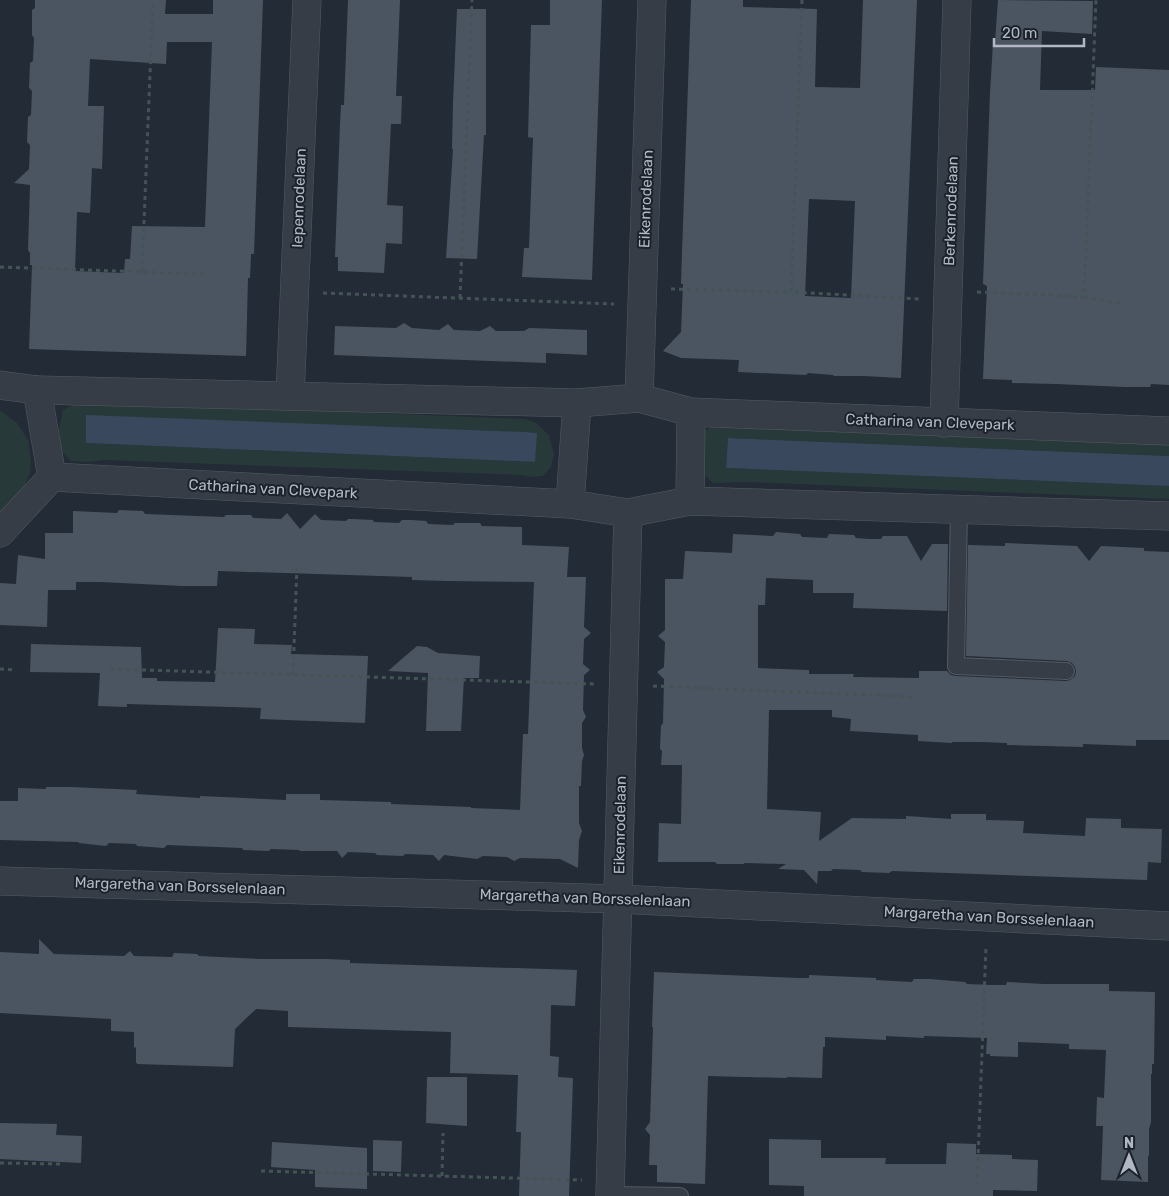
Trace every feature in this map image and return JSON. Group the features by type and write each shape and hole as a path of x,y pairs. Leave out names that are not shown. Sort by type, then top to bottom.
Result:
{"street":[{"name":"Iepenrodelaan","path":"290,396 307,0"},
{"name":"Eikenrodelaan","path":"639,398 652,0"},
{"name":"Berkenrodelaan","path":"944,423 957,0"},
{"path":"0,385 38,390 577,404 639,398"},
{"path":"0,533 52,477 38,390"},
{"name":"Catharina van Clevepark","path":"639,398 691,412 1169,431"},
{"path":"570,504 577,404"},
{"path":"691,412 690,501 1169,516"},
{"name":"Catharina van Clevepark","path":"52,477 570,504 628,513 690,501"},
{"name":"Eikenrodelaan","path":"610,1191 628,513"},
{"name":"Margaretha van Borsselenlaan","path":"0,880 618,899 1169,926"}],"lane":[{"path":"959,509 956,666 1066,670"},
{"path":"610,1191 680,1196"}],"path":[{"path":"142,272 153,0"},
{"path":"460,298 472,0"},
{"path":"790,292 802,0"},
{"path":"1084,297 1096,0"},
{"path":"0,267 204,274"},
{"path":"295,292 460,298 642,297 790,292 1084,297 1122,304"},
{"path":"293,674 296,565"},
{"path":"110,669 624,684 916,697"},
{"path":"0,670 14,670"},
{"path":"976,1185 987,917"},
{"path":"442,1176 443,1133"},
{"path":"0,1163 62,1164"},
{"path":"261,1171 442,1176 610,1191"}],"shaded area":[{"path":"80,401 525,419 536,423 549,435 554,454 551,467 543,476 530,477 521,475 104,460 90,462 71,461 61,451 59,429 63,410","holes":["86,416 536,433 534,462 86,443"]},
{"path":"0,410 17,423 28,440 31,461 30,473 22,492 0,512"},
{"path":"715,423 1169,442 1169,456 728,438 726,468 1169,486 1169,499 747,482 713,483 705,475 705,431"}],"water":[{"path":"86,415 537,433 535,462 86,443"},
{"path":"728,438 1169,456 1169,486 726,468"}],"building":[{"path":"35,0 166,0 165,14 213,14 213,0 263,0 254,254 251,254 250,278 248,278 246,356 29,349 32,265 30,265 30,253 28,250 30,185 14,183 29,169 30,145 27,142 32,91 29,88 34,38 32,35 32,10 35,8","holes":["167,42 212,42 205,227 132,226 130,259 125,259 124,273 75,271 77,212 90,213 92,168 102,169 104,106 88,106 90,59 166,64"]},
{"path":"348,0 400,0 396,96 402,96 401,124 391,124 387,205 403,206 402,244 386,243 384,273 338,271 338,257 335,257 340,124 341,105 344,105"},
{"path":"550,0 602,0 592,280 522,277 524,248 529,248 533,138 528,137 531,25 550,25"},
{"path":"691,0 743,0 743,7 817,9 815,87 860,88 863,0 917,0 901,378 834,376 808,373 806,375 738,372 739,360 681,358 663,351 681,332","holes":["809,199 855,201 851,298 805,296"]},
{"path":"998,0 1093,1 1092,34 1042,31 1040,90 1095,90 1096,67 1169,70 1169,385 1151,384 1150,387 1125,387 1012,383 1012,380 983,379 987,286 983,284 990,93"},
{"path":"457,9 486,9 486,135 484,135 477,259 446,258 453,149"},
{"path":"404,323 412,328 439,330 448,324 454,330 480,331 490,326 496,331 524,331 529,328 587,330 587,355 546,353 546,363 334,355 335,326 396,328"},
{"path":"119,510 143,511 145,514 224,517 226,515 251,515 253,518 281,519 287,513 300,529 315,514 321,520 346,521 353,519 399,523 402,520 412,520 426,521 428,524 453,525 455,523 480,523 482,526 522,527 522,545 569,547 567,577 586,577 584,627 591,633 584,639 583,664 590,670 584,675 583,710 586,717 582,723 582,748 584,755 581,786 579,786 579,823 582,831 579,840 578,868 560,859 520,858 514,861 507,857 483,856 477,859 444,855 439,861 433,855 405,854 403,856 348,852 342,858 337,851 271,849 269,851 167,845 164,848 137,846 136,844 109,843 106,846 78,842 0,840 0,801 18,801 18,788 46,789 46,787 71,787 137,790 136,794 200,798 200,796 286,800 286,794 320,794 320,800 391,802 391,804 520,810 523,734 528,734 534,582 412,580 412,577 218,571 217,586 76,582 76,590 48,590 47,627 0,625 0,583 16,584 18,555 45,559 45,533 73,533 73,511 117,513"},
{"path":"776,532 800,534 802,537 827,538 829,534 854,535 856,538 869,539 881,539 883,536 907,536 921,561 932,544 948,544 947,611 853,608 854,593 813,593 813,580 766,578 765,605 758,605 758,668 809,670 809,674 854,674 853,677 919,678 919,671 947,671 951,675 956,676 1070,680 1075,676 1076,671 1072,663 1067,661 966,656 968,545 1005,546 1005,543 1077,546 1089,561 1101,546 1144,548 1144,551 1169,552 1169,740 1136,740 1136,746 1083,744 1083,747 918,741 918,735 850,731 851,719 832,717 832,710 769,710 767,809 821,812 819,841 852,818 906,819 906,816 951,819 951,814 986,814 986,820 1024,821 1023,833 1085,836 1086,818 1121,819 1121,828 1162,829 1161,863 1148,862 1147,880 892,871 889,873 833,869 831,871 818,871 817,884 804,870 778,869 786,864 658,862 659,823 681,824 682,765 661,765 662,751 660,749 661,726 663,723 664,679 657,672 664,667 665,642 658,636 665,630 665,579 683,579 685,551 732,553 733,534 773,536"},
{"path":"218,628 255,629 254,644 292,645 291,654 368,656 365,723 260,719 261,708 127,704 127,707 98,706 100,673 30,672 31,644 141,647 142,678 157,678 157,681 215,682"},
{"path":"417,646 427,647 438,653 480,656 479,678 464,678 461,731 426,731 428,673 388,671"},
{"path":"39,939 54,954 124,956 130,951 134,956 172,957 174,953 259,959 350,960 350,963 577,970 575,1006 551,1005 550,1056 559,1057 558,1077 573,1078 569,1196 519,1196 521,1132 516,1132 518,1075 450,1073 451,1032 288,1027 288,1011 256,1009 235,1029 233,1067 137,1064 134,1032 111,1031 111,1019 0,1013 0,952 39,954"},
{"path":"654,972 799,978 809,978 809,975 876,978 876,980 912,982 914,979 930,979 991,985 1006,985 1007,982 1109,984 1109,991 1155,992 1154,1064 1152,1064 1151,1074 1148,1182 1101,1180 1103,1126 1096,1126 1097,1097 1104,1098 1106,1050 1069,1049 1069,1044 1018,1042 1018,1057 990,1056 990,1054 986,1054 987,1038 886,1036 886,1040 825,1037 822,1078 708,1076 705,1184 657,1182 657,1165 649,1165 650,1135 645,1129 650,1122"},
{"path":"427,1077 467,1077 467,1126 426,1123"},
{"path":"0,1123 57,1124 56,1135 82,1136 81,1163 0,1159"},
{"path":"769,1139 821,1140 821,1158 886,1158 885,1164 946,1164 947,1143 976,1144 976,1154 1012,1155 1012,1159 1038,1160 1037,1191 993,1190 993,1196 804,1196 804,1186 769,1185"},
{"path":"373,1140 402,1141 401,1172 373,1171"},
{"path":"272,1142 367,1148 367,1189 315,1187 315,1170 271,1167"}]}
